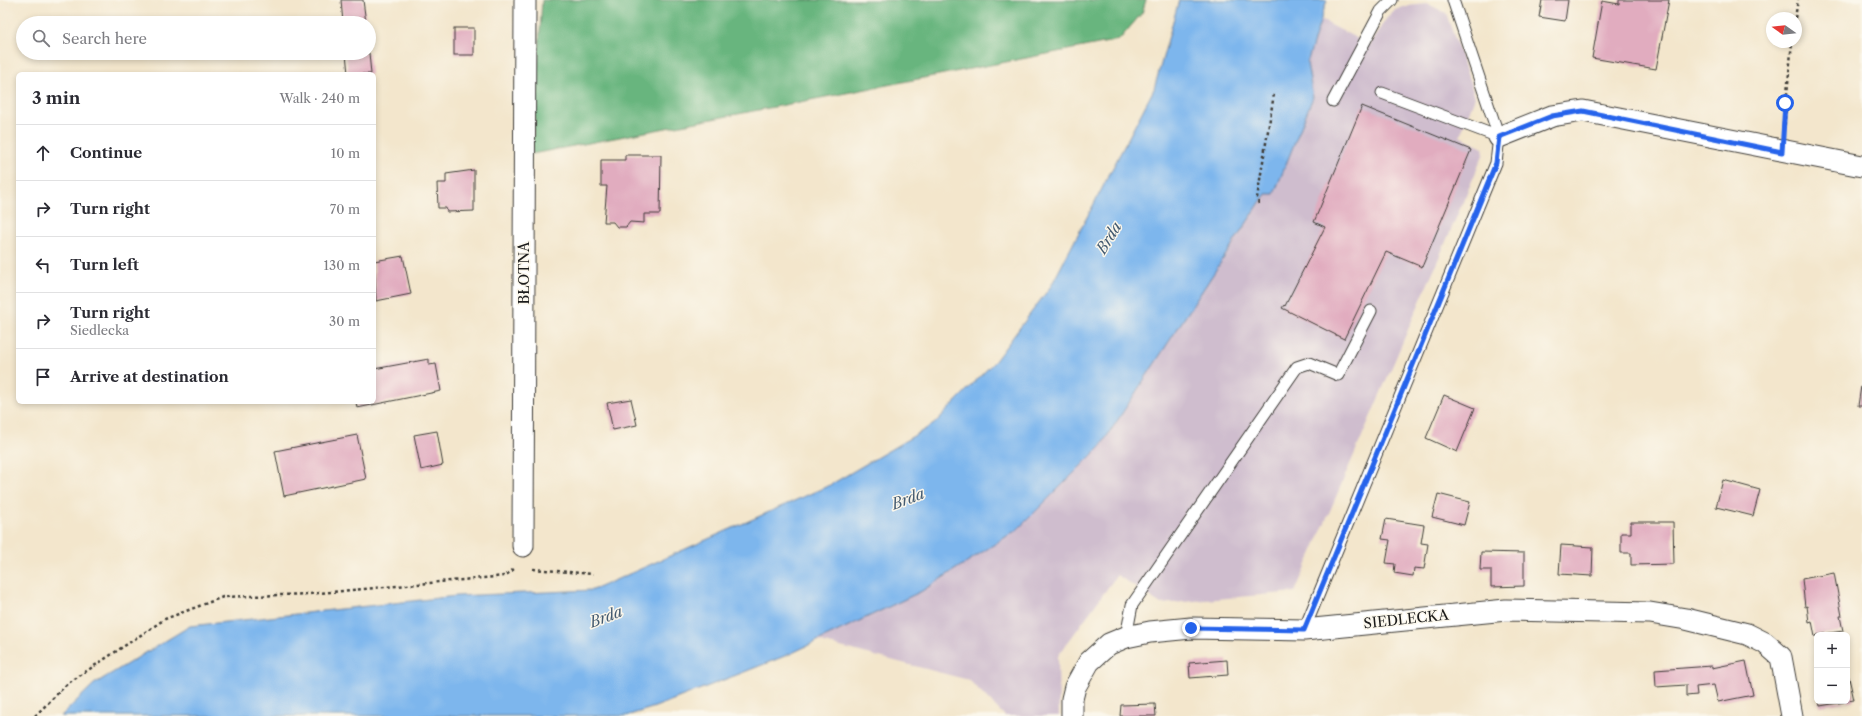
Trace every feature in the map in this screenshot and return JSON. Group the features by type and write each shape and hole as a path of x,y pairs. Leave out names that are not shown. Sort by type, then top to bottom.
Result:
{"street":[{"name":"BŁOTNA","path":"522,556 524,0"},
{"path":"1499,137 1552,116 1583,111 1782,152 1862,166"},
{"name":"SIEDLECKA","path":"1072,716 1072,699 1075,687 1089,662 1098,652 1109,644 1126,637 1150,632 1191,628 1304,630 1506,610 1650,613 1686,619 1747,634 1766,642 1781,657 1792,716"}],"lane":[{"path":"1333,101 1381,11 1392,0"},
{"path":"1304,630 1496,163 1499,137 1453,0"},
{"path":"1382,93 1499,137"},
{"path":"1126,637 1132,605 1297,367 1309,363 1338,375 1371,311"}],"path":[{"path":"1796,12 1798,0"},
{"path":"1782,152 1791,48"},
{"path":"1259,204 1257,198 1274,94"},
{"path":"35,716 67,684 165,619 223,597 310,594 505,576 522,556 537,570 593,574"}],"shaded area":[{"path":"1428,4 1446,13 1475,97 1460,136 1483,147 1484,153 1295,592 1161,604 1117,575 1058,656 1059,716 1005,716 969,680 817,641 922,591 1018,529 1100,447 1266,194 1313,97 1307,63 1321,20 1370,45 1386,19 1395,10 1406,6"}],"green space":[{"path":"542,0 1146,0 1142,13 1119,40 532,154"}],"water":[{"name":"Brda","path":"1179,0 1327,0 1307,63 1313,97 1274,194 1266,194 1259,204 1100,447 1018,529 922,591 790,654 655,707 626,716 61,716 94,684 190,626 456,596 593,590 830,485 934,424 995,361 1051,286 1154,89"}],"building":[{"path":"341,0 363,0 365,16 342,16"},
{"path":"1542,0 1568,0 1565,21 1539,17"},
{"path":"1619,0 1669,0 1656,69 1592,58 1602,1 1619,4"},
{"path":"454,28 474,28 474,55 454,55"},
{"path":"347,60 370,60 371,72 348,72"},
{"path":"1362,106 1471,150 1422,267 1386,252 1344,339 1282,308 1284,305 1285,306 1325,227 1314,222"},
{"path":"625,155 661,155 660,214 644,214 644,223 630,222 626,227 617,227 613,222 604,222 607,186 601,186 601,160 625,160"},
{"path":"474,170 474,211 447,212 446,208 438,208 437,183 446,183 446,174"},
{"path":"403,256 411,294 376,301 376,261"},
{"path":"429,359 429,365 436,364 441,391 357,408 356,404 376,404 376,369"},
{"path":"1861,386 1862,406 1858,406"},
{"path":"1444,395 1475,408 1457,452 1426,438"},
{"path":"631,399 637,425 613,430 607,403"},
{"path":"437,431 443,465 421,470 414,435"},
{"path":"357,435 366,479 284,496 275,451"},
{"path":"1723,480 1760,490 1753,516 1716,507"},
{"path":"1438,494 1470,502 1464,525 1432,517"},
{"path":"1386,519 1424,525 1421,543 1428,544 1424,569 1414,568 1413,576 1394,573 1395,564 1386,563 1390,540 1382,539"},
{"path":"1631,522 1673,522 1674,564 1631,565 1631,553 1621,553 1621,533 1631,533"},
{"path":"1561,545 1593,547 1592,576 1559,574"},
{"path":"1481,552 1524,553 1524,586 1491,587 1491,570 1480,570"},
{"path":"1834,573 1842,616 1840,616 1843,631 1814,632 1812,621 1809,622 1807,606 1805,607 1802,579"},
{"path":"1227,660 1228,675 1190,678 1189,663"},
{"path":"1746,661 1753,695 1718,702 1714,685 1696,687 1697,695 1686,696 1686,685 1656,687 1655,670 1712,666 1712,668"},
{"path":"1850,682 1854,700 1850,701"},
{"path":"1155,704 1156,716 1120,716 1121,705"},
{"path":"1820,704 1832,704 1820,706"}],"route":[{"path":"1191,628 1304,630 1496,163 1499,137 1552,116 1583,111 1782,152 1785,103"}]}
